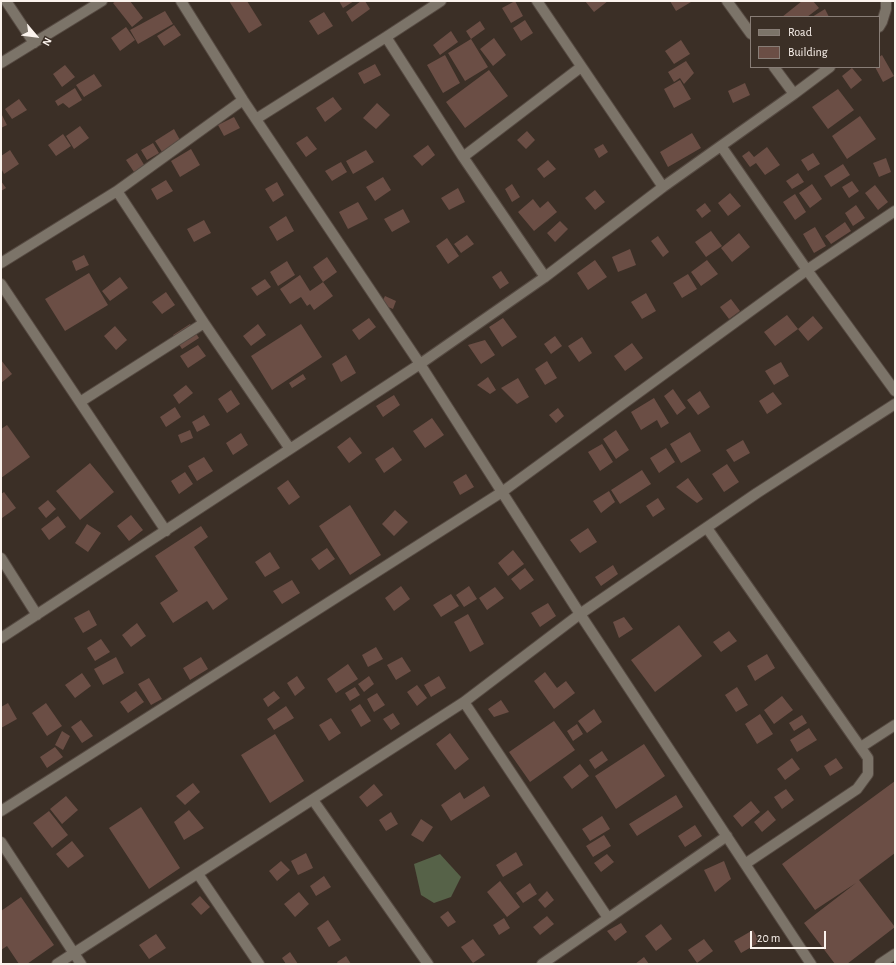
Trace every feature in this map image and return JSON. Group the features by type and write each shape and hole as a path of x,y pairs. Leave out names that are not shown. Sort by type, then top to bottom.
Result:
{"street":[{"path":"6,1 34,43"},
{"path":"1,62 102,1"},
{"path":"181,1 243,100 420,364 580,614 811,964"},
{"path":"256,119 386,38 441,1"},
{"path":"537,1 663,187"},
{"path":"727,1 750,33"},
{"path":"880,25 886,9 886,1"},
{"path":"386,38 463,157 545,277"},
{"path":"463,157 581,67"},
{"path":"775,68 794,94"},
{"path":"1,638 420,364 545,277 663,187 829,68"},
{"path":"1,263 117,191 243,100"},
{"path":"721,146 807,270 895,391"},
{"path":"117,191 204,323 290,449"},
{"path":"1,812 502,492 807,270 895,211"},
{"path":"2,288 166,531"},
{"path":"80,402 204,323"},
{"path":"57,964 464,702 580,614 757,493 895,404"},
{"path":"707,528 868,758 868,774 857,789 745,864"},
{"path":"1,558 37,615"},
{"path":"464,702 608,918"},
{"path":"861,748 895,725"},
{"path":"313,800 428,964"},
{"path":"542,964 727,836"},
{"path":"1,842 81,964"},
{"path":"198,874 259,964"},
{"path":"880,964 895,954"}],"green space":[{"path":"440,854 461,877 451,897 434,903 421,895 414,864"}],"building":[{"path":"116,1 130,1 143,18 132,27 113,3"},
{"path":"229,1 247,1 262,25 249,33"},
{"path":"339,1 354,1 343,8"},
{"path":"361,1 365,1 370,9 352,22 346,12"},
{"path":"515,1 523,16 511,23 502,8"},
{"path":"585,1 608,1 594,12"},
{"path":"670,1 691,1 691,2 676,11"},
{"path":"802,1 813,1 819,8 808,16 783,16"},
{"path":"825,9 828,16 814,16"},
{"path":"165,11 173,24 138,44 130,30"},
{"path":"324,12 333,26 318,35 309,21"},
{"path":"525,20 533,33 521,41 513,28"},
{"path":"480,21 485,29 471,39 466,31"},
{"path":"174,25 181,35 164,46 157,36"},
{"path":"126,27 135,40 120,51 111,38"},
{"path":"451,31 458,42 440,55 433,45"},
{"path":"494,38 506,55 493,66 480,49"},
{"path":"471,39 488,67 465,81 448,53"},
{"path":"681,40 690,54 674,64 665,51"},
{"path":"445,55 460,83 443,93 427,65"},
{"path":"882,55 894,76 883,82 876,68 880,68 880,56"},
{"path":"686,61 694,73 684,84 680,78 674,82 668,72"},
{"path":"375,64 381,75 364,84 358,73"},
{"path":"65,65 75,77 62,87 53,74"},
{"path":"852,68 862,80 851,89 842,76"},
{"path":"489,70 508,96 465,128 446,102"},
{"path":"94,74 102,86 84,97 76,85"},
{"path":"680,80 691,99 674,108 664,89"},
{"path":"745,83 750,95 733,103 728,91"},
{"path":"75,88 82,100 69,108 63,103 58,106 55,101"},
{"path":"838,89 854,110 828,129 812,107"},
{"path":"333,97 342,109 325,122 316,108"},
{"path":"19,99 27,110 12,119 5,109"},
{"path":"377,103 390,115 376,129 363,118"},
{"path":"1,113 7,125 1,128"},
{"path":"860,116 876,139 847,159 832,136"},
{"path":"234,117 240,128 224,136 218,125"},
{"path":"80,126 89,138 74,149 66,136"},
{"path":"174,129 180,140 162,152 155,141"},
{"path":"527,131 535,140 526,149 517,140"},
{"path":"692,133 701,148 668,167 660,152"},
{"path":"63,134 71,146 56,156 48,145"},
{"path":"307,136 317,149 306,157 296,143"},
{"path":"153,143 159,153 147,160 141,150"},
{"path":"603,144 608,152 599,158 594,149"},
{"path":"428,145 435,155 422,166 413,156"},
{"path":"767,147 780,165 765,175 756,163 750,167 742,156 749,151 754,157"},
{"path":"191,149 200,165 180,177 171,161"},
{"path":"10,150 19,164 4,174 1,168 1,156"},
{"path":"366,150 374,162 353,174 346,161"},
{"path":"137,153 146,168 136,175 126,160"},
{"path":"813,153 820,164 808,171 801,160"},
{"path":"886,158 891,172 879,177 873,163"},
{"path":"548,160 556,169 544,178 537,169"},
{"path":"341,162 347,172 332,181 325,171"},
{"path":"843,164 850,175 831,187 824,176"},
{"path":"798,173 804,182 792,189 786,181"},
{"path":"383,177 391,190 375,201 366,187"},
{"path":"166,180 173,191 157,200 151,189"},
{"path":"1,181 6,188 1,191"},
{"path":"852,181 859,191 849,198 842,187"},
{"path":"277,182 284,195 273,202 265,189"},
{"path":"512,184 520,197 512,202 505,189"},
{"path":"812,184 822,199 810,208 799,193"},
{"path":"875,185 888,202 878,210 865,193"},
{"path":"458,188 465,202 449,210 441,198"},
{"path":"595,190 605,202 595,210 585,198"},
{"path":"730,193 741,206 728,216 718,203"},
{"path":"795,194 806,212 795,220 783,202"},
{"path":"533,199 540,208 548,201 557,212 534,231 518,212"},
{"path":"358,202 368,219 348,229 339,212"},
{"path":"705,203 711,211 702,218 696,210"},
{"path":"856,205 865,218 853,226 845,213"},
{"path":"403,209 410,222 392,232 384,219"},
{"path":"286,216 294,231 277,241 269,227"},
{"path":"204,220 211,233 194,242 187,229"},
{"path":"560,221 568,229 555,242 547,233"},
{"path":"845,222 851,231 831,244 825,236"},
{"path":"815,227 826,246 814,253 803,234"},
{"path":"711,231 722,246 706,257 695,242"},
{"path":"739,233 750,247 732,262 721,248"},
{"path":"467,235 474,244 461,253 454,244"},
{"path":"658,236 669,252 663,257 651,241"},
{"path":"447,238 459,256 448,264 436,246"},
{"path":"630,249 636,265 618,272 612,257"},
{"path":"84,255 89,265 76,271 72,261"},
{"path":"327,257 337,272 323,282 313,267"},
{"path":"595,260 607,277 588,290 577,273"},
{"path":"707,260 718,274 701,286 691,272"},
{"path":"287,261 295,275 278,286 270,272"},
{"path":"501,271 509,283 500,289 492,277"},
{"path":"89,273 108,305 65,331 45,299"},
{"path":"688,274 697,289 682,298 673,283"},
{"path":"300,275 310,291 323,282 333,296 314,310 310,304 307,306 301,297 290,304 280,289"},
{"path":"120,277 128,288 110,301 102,291"},
{"path":"265,279 271,287 257,296 251,288"},
{"path":"166,292 175,305 162,314 152,302"},
{"path":"646,293 656,311 642,319 631,302"},
{"path":"385,296 396,301 393,309 381,304"},
{"path":"731,299 740,311 729,319 720,307"},
{"path":"787,315 798,329 775,346 764,332"},
{"path":"813,316 823,328 808,341 798,329"},
{"path":"369,318 376,327 359,340 352,330"},
{"path":"503,318 517,337 502,347 489,327"},
{"path":"190,324 199,338 182,349 173,335"},
{"path":"258,324 266,335 251,346 243,336"},
{"path":"301,324 322,357 272,390 251,356"},
{"path":"115,326 127,340 116,350 104,336"},
{"path":"555,336 562,346 551,354 544,344"},
{"path":"582,337 592,353 579,362 568,346"},
{"path":"485,340 495,355 481,364 468,345"},
{"path":"632,343 643,358 625,371 614,356"},
{"path":"198,345 206,356 188,368 180,356"},
{"path":"346,355 356,373 341,382 332,364"},
{"path":"1,360 12,374 1,383"},
{"path":"547,361 557,378 545,385 535,369"},
{"path":"781,362 789,376 774,385 765,371"},
{"path":"303,374 306,379 292,388 289,383"},
{"path":"488,377 496,390 490,394 477,385"},
{"path":"518,378 529,397 517,404 501,388"},
{"path":"186,385 193,393 179,404 173,395"},
{"path":"673,389 686,408 677,415 664,396"},
{"path":"231,390 240,404 227,413 218,399"},
{"path":"700,391 710,407 698,415 687,400"},
{"path":"773,392 782,404 767,414 759,401"},
{"path":"394,395 400,405 383,417 376,406"},
{"path":"654,398 669,423 661,428 657,420 641,430 631,412"},
{"path":"175,407 181,417 166,427 160,417"},
{"path":"558,408 564,416 556,423 549,415"},
{"path":"204,415 210,425 197,432 192,422"},
{"path":"432,418 444,435 425,448 413,431"},
{"path":"7,425 30,457 1,478 1,429"},
{"path":"190,430 193,438 181,443 178,435"},
{"path":"616,430 629,450 616,459 603,439"},
{"path":"690,432 701,451 681,463 670,444"},
{"path":"241,433 248,445 233,455 226,443"},
{"path":"350,437 362,453 349,463 337,447"},
{"path":"743,440 750,453 734,462 726,450"},
{"path":"602,444 613,462 600,471 588,452"},
{"path":"393,447 402,460 384,473 375,459"},
{"path":"666,448 675,462 659,473 650,458"},
{"path":"204,457 213,471 197,481 188,466"},
{"path":"90,463 114,492 80,520 56,491"},
{"path":"727,464 739,482 724,492 712,474"},
{"path":"642,470 651,484 620,504 611,490"},
{"path":"185,472 193,484 179,494 171,481"},
{"path":"466,474 474,487 460,495 453,482"},
{"path":"688,478 703,499 697,503 676,487"},
{"path":"288,480 300,497 289,505 277,488"},
{"path":"609,491 615,502 601,513 593,501"},
{"path":"4,492 16,508 2,518 1,494"},
{"path":"658,498 665,509 653,517 646,506"},
{"path":"48,500 56,509 46,518 38,508"},
{"path":"350,505 381,555 350,575 319,526"},
{"path":"395,510 408,522 394,536 382,524"},
{"path":"131,515 143,530 129,541 117,526"},
{"path":"58,516 66,527 49,540 41,529"},
{"path":"87,524 101,533 88,552 75,543"},
{"path":"201,526 208,537 194,547 228,599 213,610 207,601 173,623 160,603 178,591 155,556"},
{"path":"588,528 597,542 580,553 570,540"},
{"path":"327,548 335,559 319,570 311,559"},
{"path":"513,550 524,564 508,576 498,563"},
{"path":"270,552 280,568 265,577 255,562"},
{"path":"613,565 618,574 601,586 595,577"},
{"path":"525,568 534,580 520,590 511,579"},
{"path":"292,580 300,593 282,604 273,591"},
{"path":"401,586 410,599 394,611 385,598"},
{"path":"469,586 477,599 464,607 456,595"},
{"path":"495,587 504,598 487,610 479,598"},
{"path":"451,594 459,606 441,617 433,605"},
{"path":"548,603 556,616 540,627 531,613"},
{"path":"89,610 97,625 83,633 74,618"},
{"path":"468,614 484,644 470,652 454,622"},
{"path":"624,617 633,629 619,638 613,622"},
{"path":"137,623 146,636 131,647 122,635"},
{"path":"679,625 702,656 655,692 631,660"},
{"path":"729,631 737,641 721,652 713,642"},
{"path":"101,639 110,652 95,661 87,648"},
{"path":"376,647 383,659 368,667 362,655"},
{"path":"767,654 775,668 755,681 747,666"},
{"path":"116,657 124,673 103,685 94,669"},
{"path":"201,657 208,669 190,680 183,668"},
{"path":"402,657 411,671 396,680 387,665"},
{"path":"348,664 358,679 336,693 327,679"},
{"path":"545,672 557,688 566,681 575,693 554,709 534,681"},
{"path":"82,673 91,686 75,698 65,685"},
{"path":"297,676 305,688 295,696 287,683"},
{"path":"369,676 374,684 364,692 358,684"},
{"path":"439,676 446,688 431,697 424,685"},
{"path":"149,678 162,699 151,705 138,684"},
{"path":"417,685 427,698 417,706 407,692"},
{"path":"355,687 360,695 350,701 345,693"},
{"path":"737,687 748,705 736,712 725,695"},
{"path":"136,691 144,702 128,713 120,702"},
{"path":"274,691 280,698 268,707 263,699"},
{"path":"377,693 385,705 374,712 367,699"},
{"path":"782,696 793,710 774,724 764,710"},
{"path":"501,700 509,712 494,717 488,709"},
{"path":"8,703 17,719 1,728 1,707"},
{"path":"46,703 62,726 47,736 32,713"},
{"path":"360,704 371,721 361,727 351,710"},
{"path":"286,706 294,718 274,730 267,719"},
{"path":"594,709 602,722 587,733 578,721"},
{"path":"393,713 400,724 391,730 383,719"},
{"path":"760,714 773,734 757,744 745,724"},
{"path":"802,715 807,723 794,731 789,723"},
{"path":"331,718 341,733 329,741 319,725"},
{"path":"81,720 93,736 82,743 71,727"},
{"path":"554,721 575,750 530,782 509,752"},
{"path":"577,724 583,734 573,741 567,731"},
{"path":"809,728 817,740 797,752 790,740"},
{"path":"62,731 70,736 63,750 55,745"},
{"path":"450,733 469,759 455,770 436,744"},
{"path":"275,734 304,781 270,803 241,755"},
{"path":"644,744 665,776 616,809 595,776"},
{"path":"55,747 63,757 47,768 40,757"},
{"path":"602,751 608,760 595,769 589,760"},
{"path":"792,758 800,769 785,780 777,769"},
{"path":"836,758 843,768 830,776 824,766"},
{"path":"580,764 589,776 572,789 563,777"},
{"path":"895,781 895,853 859,880 895,927 847,964 835,964 804,923 856,883 815,910 782,864"},
{"path":"193,783 200,792 185,805 176,796"},
{"path":"374,784 383,795 367,807 359,797"},
{"path":"484,786 490,796 451,821 441,805 460,792 464,799"},
{"path":"786,789 794,800 782,809 774,797"},
{"path":"676,795 683,807 637,836 629,824"},
{"path":"66,796 78,810 62,824 50,809"},
{"path":"751,801 760,812 742,827 733,816"},
{"path":"141,807 180,868 149,889 109,828"},
{"path":"189,810 204,828 184,840 174,822"},
{"path":"768,810 776,820 762,832 754,822"},
{"path":"49,811 68,835 52,848 33,823"},
{"path":"391,812 398,824 386,831 379,820"},
{"path":"602,816 610,829 590,841 582,829"},
{"path":"421,819 433,827 423,842 411,835"},
{"path":"695,825 702,836 685,847 678,836"},
{"path":"604,835 611,846 593,857 586,846"},
{"path":"72,841 84,856 68,868 56,854"},
{"path":"516,852 523,865 503,877 496,865"},
{"path":"306,853 313,868 298,875 291,861"},
{"path":"607,854 614,862 601,872 594,863"},
{"path":"281,861 290,870 277,881 269,871"},
{"path":"724,861 731,879 715,892 704,870"},
{"path":"324,876 331,887 316,896 310,886"},
{"path":"500,881 520,907 507,917 487,892"},
{"path":"530,883 537,894 523,903 516,893"},
{"path":"547,891 554,900 545,908 538,900"},
{"path":"299,892 309,904 295,917 284,904"},
{"path":"200,896 210,907 201,915 191,904"},
{"path":"21,897 54,945 27,964 19,964 7,946 1,950 1,911"},
{"path":"448,911 456,922 448,927 440,917"},
{"path":"547,916 554,924 540,935 533,927"},
{"path":"504,918 510,928 499,935 493,925"},
{"path":"328,920 341,940 329,947 317,928"},
{"path":"621,923 627,932 615,941 607,931"},
{"path":"661,924 672,939 656,951 645,936"},
{"path":"753,930 760,942 741,953 734,941"},
{"path":"156,934 166,948 149,959 139,945"},
{"path":"473,939 485,955 473,963 461,947"},
{"path":"704,939 713,951 697,963 688,950"},
{"path":"290,952 298,964 286,964 282,958"},
{"path":"346,956 351,964 338,964 337,962"},
{"path":"644,957 649,964 635,964"}]}
